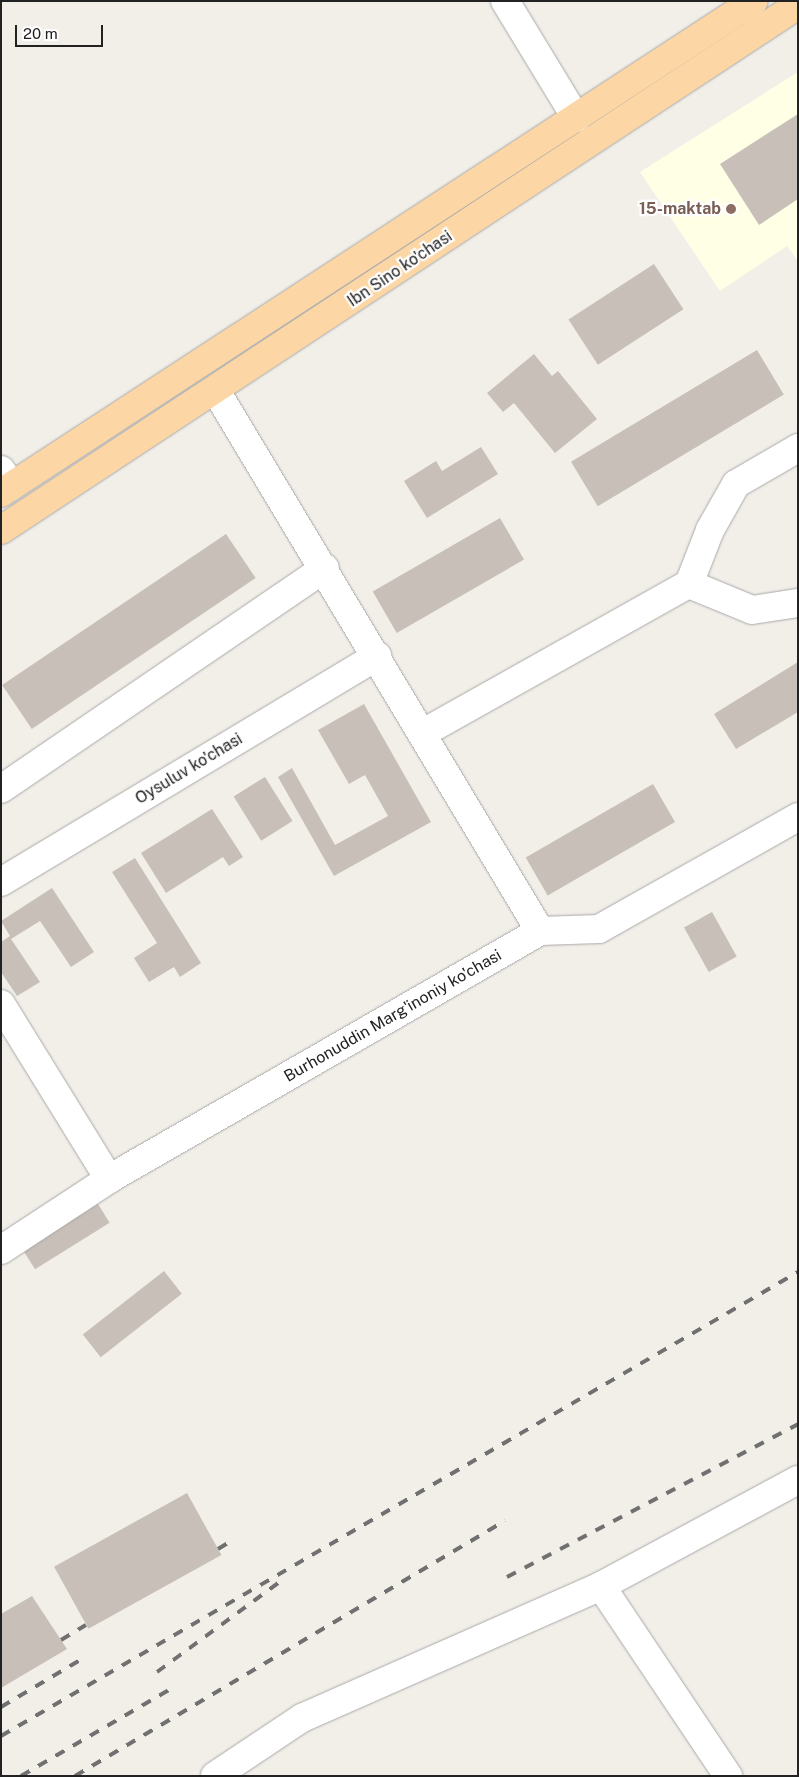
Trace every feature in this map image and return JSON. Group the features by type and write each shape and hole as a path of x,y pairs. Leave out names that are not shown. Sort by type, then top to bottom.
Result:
{"main road":[{"name":"Ibn Sino ko'chasi","path":"5,483 576,118 754,1"},
{"name":"Ibn Sino ko'chasi","path":"1,530 216,391 798,5"}],"street":[{"path":"505,1 576,118"},
{"path":"216,391 325,568 540,931"},
{"path":"423,733 689,584 710,530 736,484 798,448"},
{"path":"1,789 325,568"},
{"path":"689,584 752,610 798,603"},
{"name":"Oysuluv ko'chasi","path":"1,882 377,656"},
{"name":"Burhonuddin Marg'inoniy ko'chasi","path":"1,1250 110,1179 540,931 599,929 798,817"},
{"path":"1,1004 110,1179"},
{"path":"215,1776 302,1718 601,1586 798,1480"},
{"path":"601,1586 728,1776"}],"shaded area":[{"name":"15-maktab","path":"798,72 798,261 787,246 720,291 640,172"}],"building":[{"path":"798,114 798,199 759,225 720,164"},
{"path":"654,264 683,309 598,365 568,320"},
{"path":"757,350 784,395 598,506 571,462"},
{"path":"534,354 552,376 558,371 597,419 555,453 514,403 503,412 487,393"},
{"path":"481,447 498,474 427,518 404,481 436,461 442,471"},
{"path":"500,518 524,560 397,633 373,592"},
{"path":"226,534 256,578 32,729 2,685"},
{"path":"798,662 798,712 736,749 714,714"},
{"path":"364,704 431,822 334,876 278,777 292,768 335,845 388,816 365,775 349,784 318,730"},
{"path":"265,777 293,821 261,841 234,797"},
{"path":"653,784 675,822 548,896 526,858"},
{"path":"212,809 243,857 229,866 223,857 166,893 141,853"},
{"path":"135,858 201,963 180,977 174,967 149,982 134,958 157,943 112,872"},
{"path":"52,888 94,952 71,967 40,921 11,939 40,982 17,996 1,972 1,942 10,936 1,921"},
{"path":"712,912 737,957 709,972 684,928"},
{"path":"98,1204 110,1223 35,1269 23,1251"},
{"path":"164,1271 182,1294 101,1357 83,1334"},
{"path":"187,1493 221,1555 88,1629 54,1567"},
{"path":"32,1596 67,1649 1,1688 1,1614"}],"railway":[{"path":"1,1736 798,1272"},
{"path":"507,1577 798,1424"},
{"path":"75,1776 505,1521"},
{"path":"218,1549 228,1543"},
{"path":"157,1672 285,1578"},
{"path":"61,1640 86,1625"},
{"path":"1,1707 82,1659"},
{"path":"21,1776 172,1688"}],"place":[{"name":"15-maktab","path":"731,209"}]}
